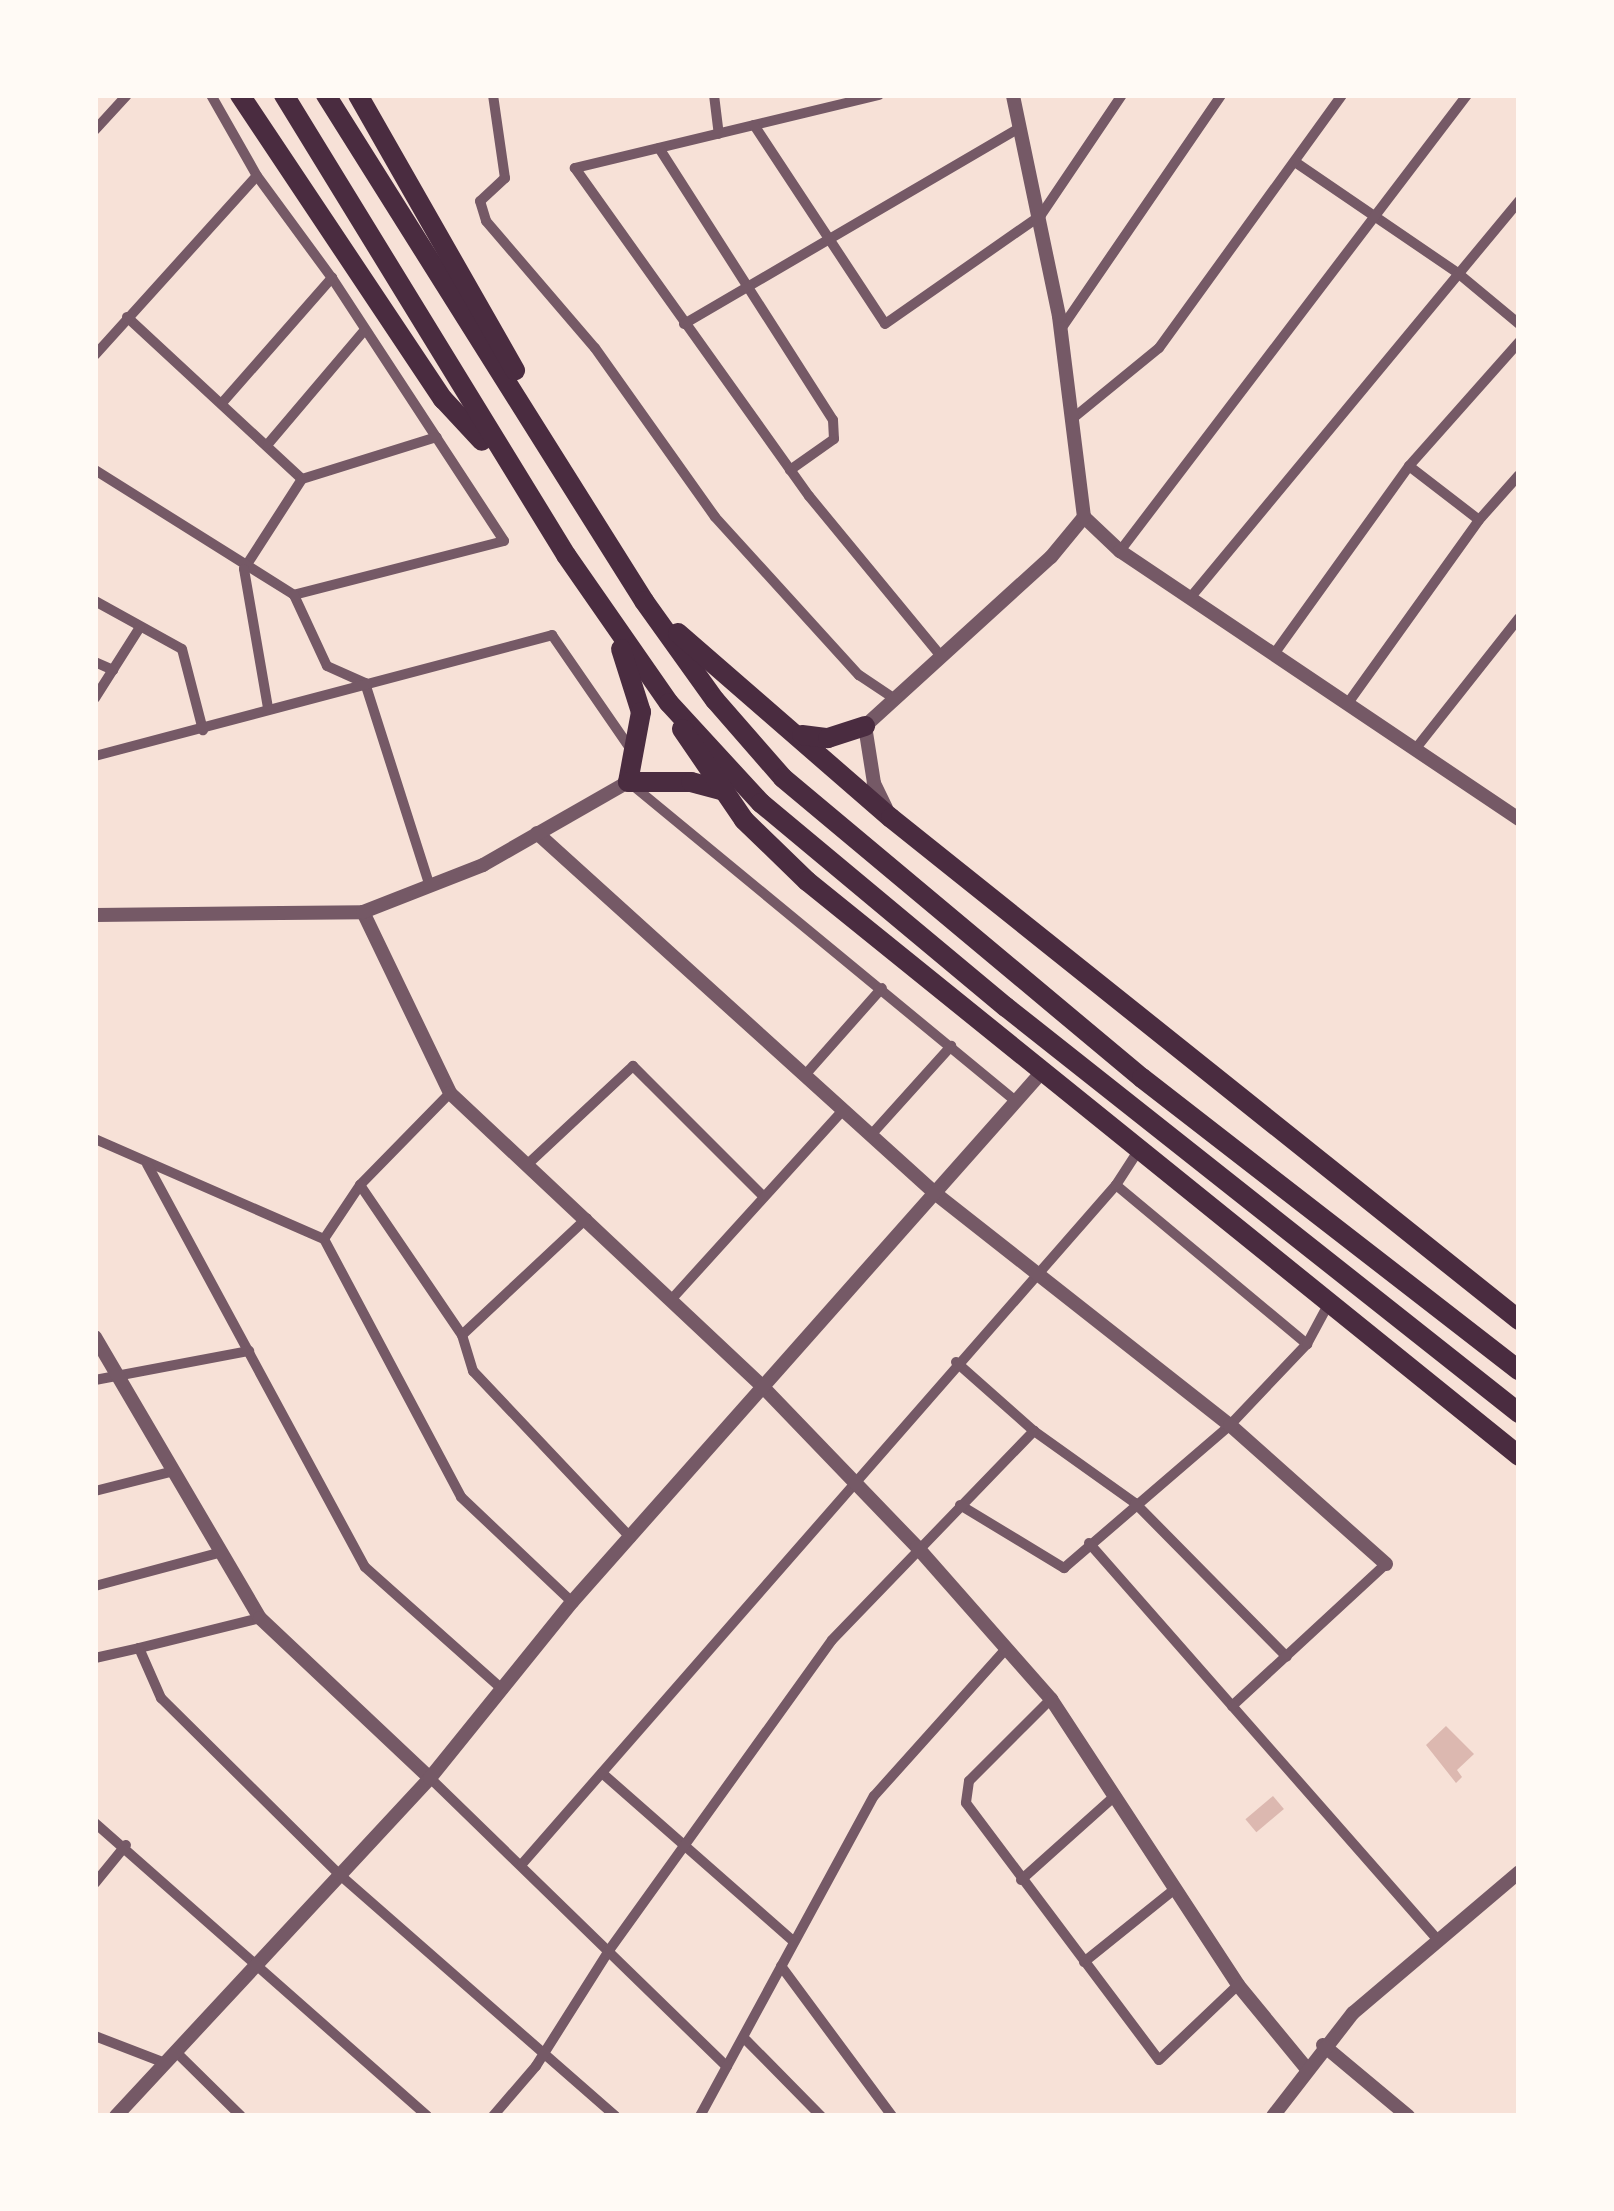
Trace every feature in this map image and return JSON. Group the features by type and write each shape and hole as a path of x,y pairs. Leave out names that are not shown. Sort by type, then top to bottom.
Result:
{"highway":[{"path":"240,95 443,399 511,471"},
{"path":"284,95 511,471 669,703 719,789 807,881 1519,1456"},
{"path":"326,95 555,453 644,601 715,700 784,778 1142,1078 1519,1370"},
{"path":"358,95 507,354 555,453"},
{"path":"644,601 715,668 802,735 891,818 1519,1320"},
{"path":"608,615 637,688 635,754 628,782 691,782 762,803"},
{"path":"669,703 762,803 1006,1007 1519,1412"},
{"path":"802,735 828,738 865,726"}],"street":[{"path":"95,130 126,95"},
{"path":"211,95 257,176 332,278 504,542 294,595"},
{"path":"493,95 505,178 480,201 486,221 596,348 715,517 859,675 895,699"},
{"path":"714,95 719,134"},
{"path":"879,95 575,168 790,470 940,655"},
{"path":"1014,95 1061,329 1084,517 1120,551 1417,747 1519,820"},
{"path":"754,125 885,324 1040,215 1122,95"},
{"path":"1061,329 1221,95"},
{"path":"1072,419 1159,348 1298,164 1342,95"},
{"path":"1120,551 1376,220 1467,95"},
{"path":"684,324 1021,126"},
{"path":"660,148 752,285 835,427 834,439 790,470"},
{"path":"1298,164 1459,274 1519,324"},
{"path":"95,355 257,176"},
{"path":"1190,598 1519,201"},
{"path":"222,403 332,278"},
{"path":"127,317 302,479"},
{"path":"268,444 364,331"},
{"path":"1274,654 1409,466 1519,342"},
{"path":"268,708 244,569 302,479 437,437"},
{"path":"1409,466 1478,520"},
{"path":"95,470 244,569 294,595 328,666 365,683 428,883"},
{"path":"1348,704 1478,520 1519,475"},
{"path":"891,818 874,784 865,726 1051,557 1084,517"},
{"path":"95,600 182,649 203,730"},
{"path":"1417,747 1519,618"},
{"path":"95,698 140,626"},
{"path":"95,756 552,635 635,754"},
{"path":"95,662 113,670"},
{"path":"95,915 362,912 428,883 483,865 628,782 1016,1101"},
{"path":"537,833 936,1194 1230,1425 1386,1564 1232,1706"},
{"path":"362,912 450,1092 530,1162 670,1301 764,1387 854,1486 917,1547 1050,1699 1238,1985 1307,2069"},
{"path":"805,1075 882,988"},
{"path":"871,1135 951,1046"},
{"path":"530,1162 632,1066 764,1197"},
{"path":"116,2116 254,1961 430,1778 572,1602 1040,1073"},
{"path":"324,1239 360,1185 450,1092"},
{"path":"670,1301 843,1110"},
{"path":"95,1140 324,1239 460,1498 572,1602"},
{"path":"522,1864 854,1486 956,1362 1116,1185 1138,1151"},
{"path":"147,1164 365,1567 503,1690"},
{"path":"360,1185 462,1335 472,1370 631,1538"},
{"path":"1116,1185 1307,1344"},
{"path":"462,1335 588,1217"},
{"path":"960,1505 1064,1568 1230,1425 1307,1344 1329,1303"},
{"path":"95,1337 260,1618 522,1864 727,2067"},
{"path":"95,1380 249,1351"},
{"path":"956,1362 1034,1432 1136,1503 1287,1657"},
{"path":"493,2116 546,2051 610,1949 832,1640 917,1547 1034,1432"},
{"path":"95,1491 174,1471"},
{"path":"1089,1543 1437,1939"},
{"path":"95,1586 222,1552"},
{"path":"95,1658 260,1618"},
{"path":"139,1648 161,1698 340,1875 546,2051 615,2116"},
{"path":"700,2116 746,2040 793,1940 874,1796 1005,1650"},
{"path":"1050,1699 965,1792 966,1803 1158,2060 1238,1985"},
{"path":"602,1773 793,1940"},
{"path":"1021,1880 1116,1794"},
{"path":"95,1823 126,1845 427,2116"},
{"path":"95,1883 126,1845"},
{"path":"1273,2116 1323,2045 1437,1939 1519,1872"},
{"path":"1084,1962 1176,1888"},
{"path":"781,1966 892,2116"},
{"path":"95,2036 170,2057 241,2116"},
{"path":"746,2040 821,2116"},
{"path":"1323,2045 1407,2116"}],"shaded area":[{"path":"1446,1726 1474,1754 1457,1770 1462,1777 1456,1783 1426,1745"},
{"path":"1273,1796 1284,1809 1256,1832 1245,1819"}]}
